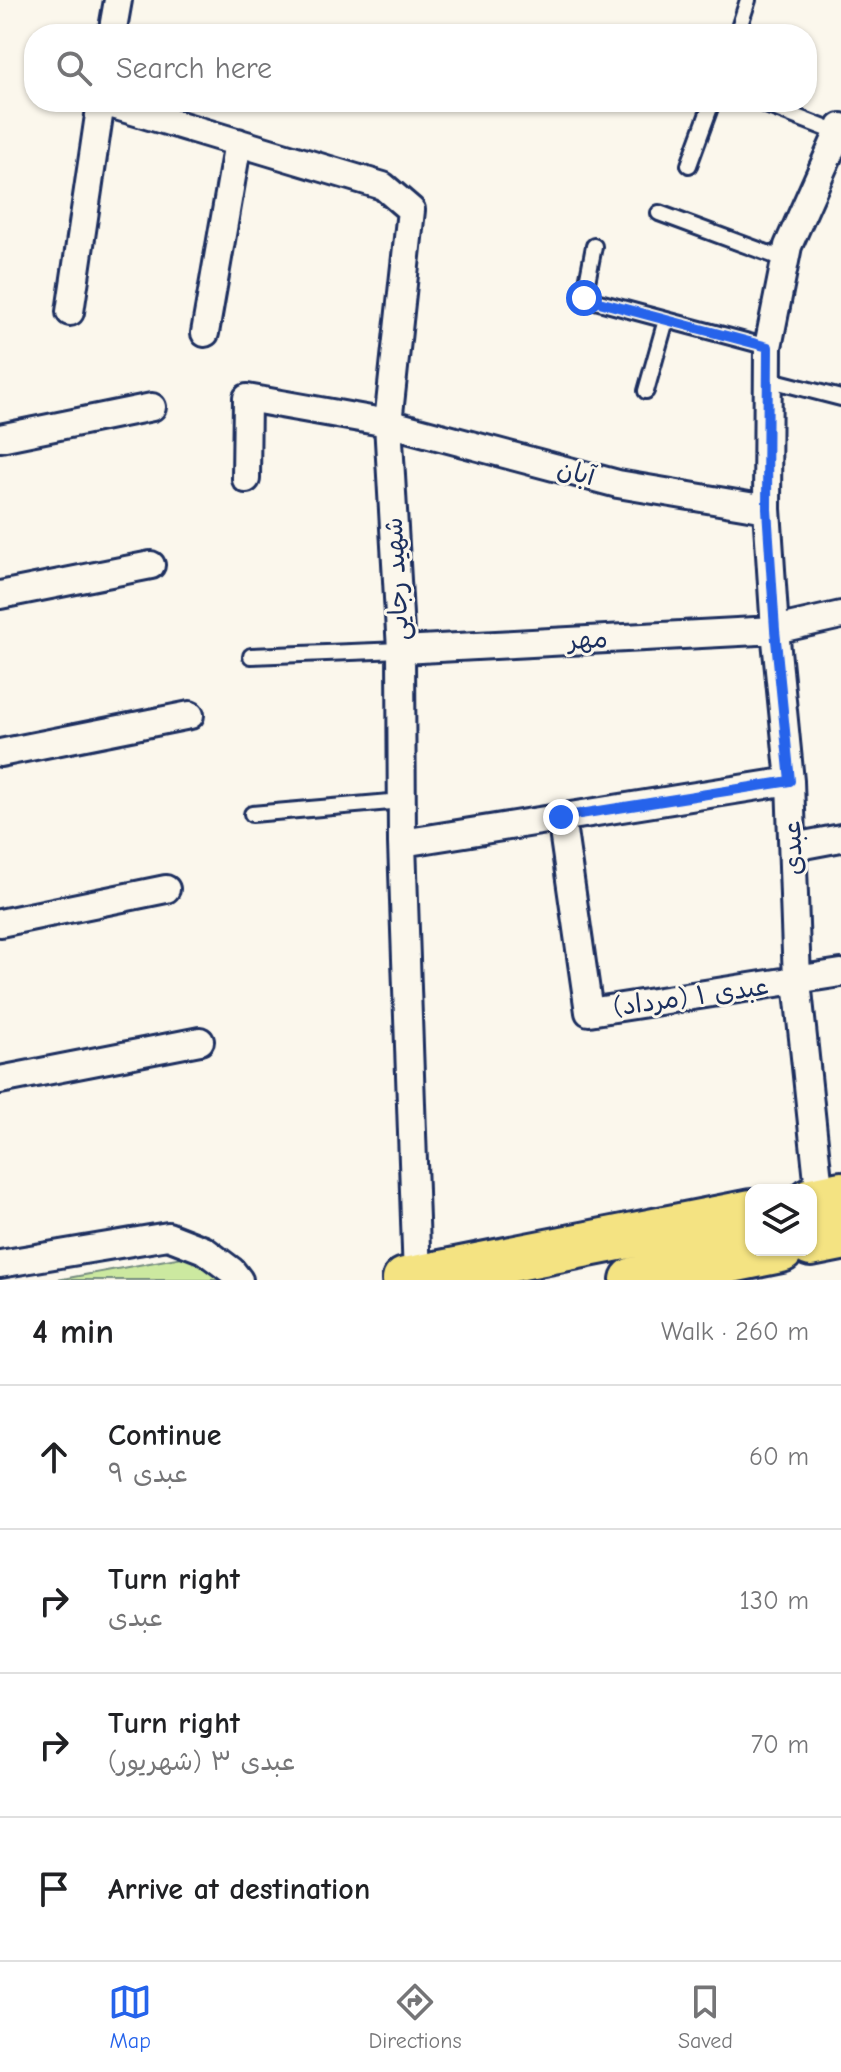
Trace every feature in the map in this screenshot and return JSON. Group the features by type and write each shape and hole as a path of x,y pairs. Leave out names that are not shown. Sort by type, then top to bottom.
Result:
{"highway":[{"path":"411,1279 745,1213"},
{"path":"817,1243 841,1238"},
{"path":"637,1280 752,1256"}],"street":[{"path":"114,24 118,0"},
{"path":"70,312 100,112"},
{"name":"شهید رجایی","path":"136,112 383,186 411,210 388,423 401,650 411,1279"},
{"name":"عبدی","path":"824,1198 797,981 790,781 767,509 767,379 768,347 788,246 840,130"},
{"path":"205,333 238,142"},
{"name":"آبان","path":"246,479 247,398 388,423 618,484 767,509"},
{"path":"0,438 152,407"},
{"path":"0,595 151,565"},
{"name":"مهر","path":"401,650 775,630 841,615"},
{"path":"0,753 190,715"},
{"path":"402,843 790,781"},
{"name":"عبدی ۱ (مرداد)","path":"561,817 589,1012 797,981"},
{"path":"793,847 841,838"},
{"path":"0,923 166,889"},
{"path":"797,981 841,973"},
{"path":"0,1080 200,1041"},
{"path":"0,1264 168,1236 204,1250 239,1280"}],"lane":[{"path":"740,24 748,0"},
{"path":"689,165 708,112"},
{"path":"787,112 840,130"},
{"path":"659,213 786,260"},
{"path":"594,246 584,298 768,347"},
{"path":"646,391 666,320"},
{"path":"767,379 841,398"},
{"path":"251,656 401,650"},
{"path":"252,814 402,801"}],"green space":[{"path":"182,1257 202,1264 220,1280 57,1280"}],"route":[{"path":"561,817 790,781 767,509 768,347 584,298"}]}
